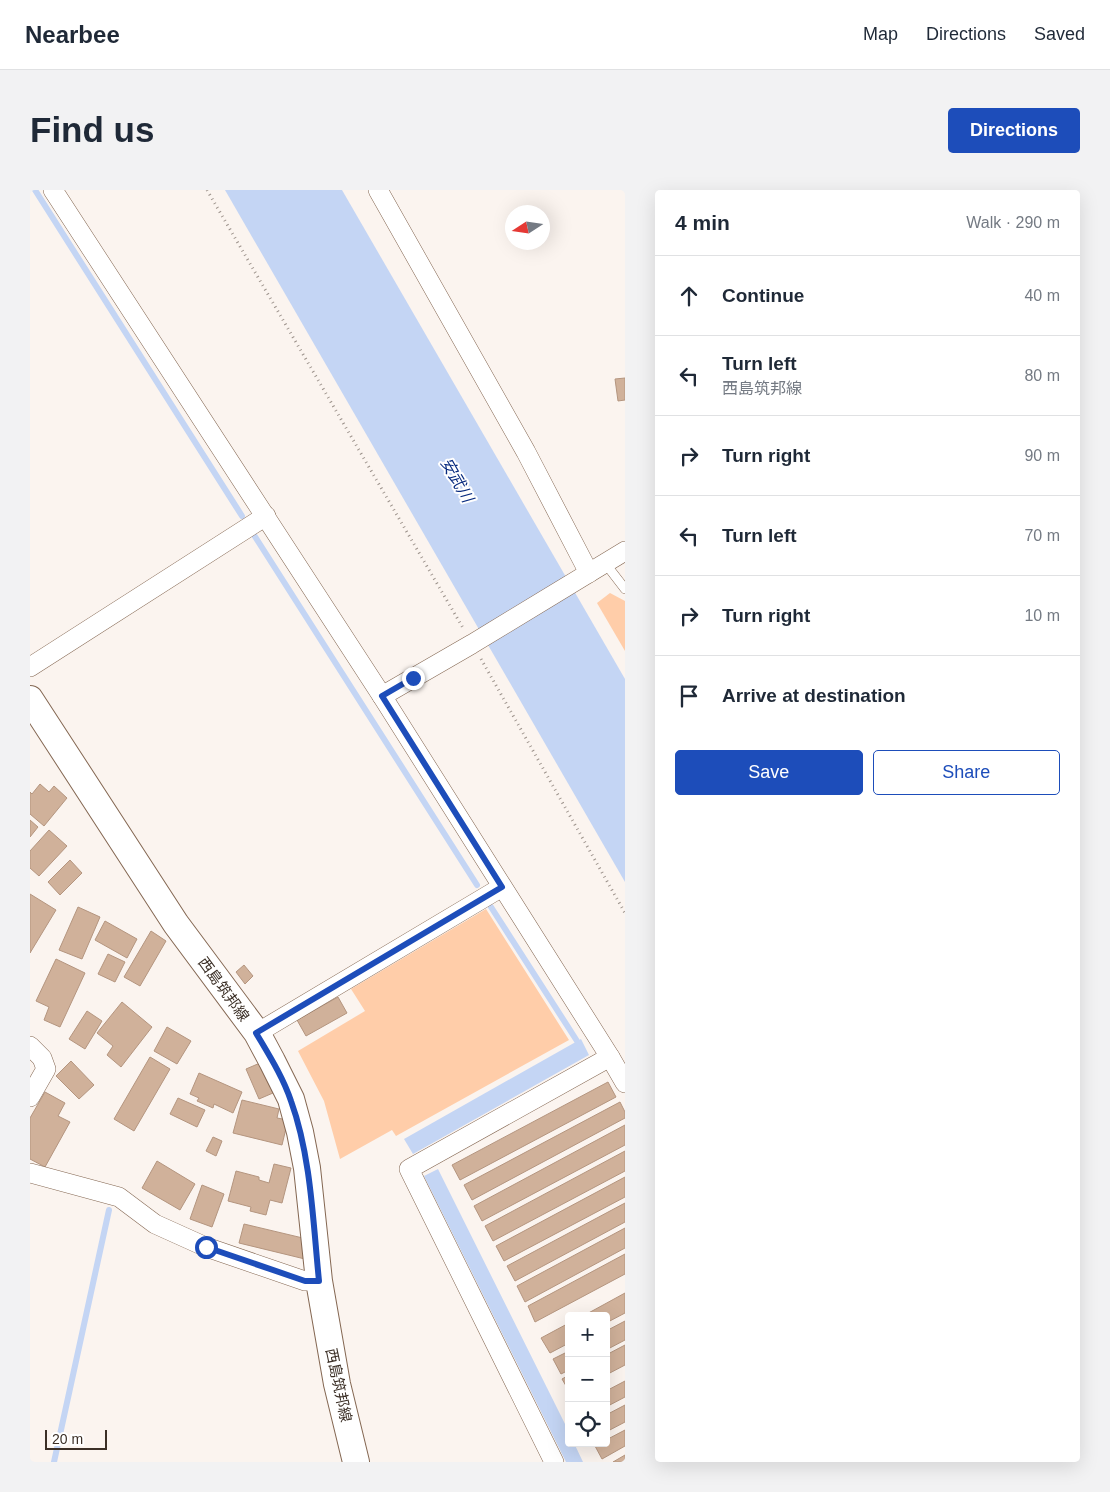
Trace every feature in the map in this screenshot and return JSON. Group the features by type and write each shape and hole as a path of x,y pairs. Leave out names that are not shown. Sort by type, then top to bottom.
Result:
{"main road":[{"name":"西島筑邦線","path":"30,699 176,924 256,1033 291,1099 307,1168 319,1281 338,1384 356,1462"}],"street":[{"path":"53,190 382,696 625,1083"},
{"path":"378,190 526,452 584,577"},
{"path":"30,667 266,516"},
{"path":"382,696 625,551"},
{"path":"256,1033 502,887"},
{"path":"30,1046 42,1058 46,1070 30,1097"},
{"path":"554,1462 409,1169 610,1057"},
{"path":"30,1172 119,1197 155,1224 206,1247 305,1281 319,1281"}],"lane":[{"path":"605,563 625,589"}],"path":[{"path":"207,190 472,644 625,913"}],"shaded area":[{"path":"610,593 625,601 625,651 597,603"},
{"path":"486,909 569,1040 396,1136 392,1130 340,1159 324,1101 298,1051 365,1011 351,989"}],"water":[{"name":"安武川","path":"225,190 342,190 625,679 625,882"},
{"path":"581,1039 589,1055 413,1154 404,1139"},
{"path":"438,1169 565,1424 565,1447 576,1447 583,1462 566,1462 424,1176"}],"building":[{"path":"625,378 625,400 618,401 615,379"},
{"path":"40,784 49,792 54,786 67,798 44,826 30,814 30,792 32,794"},
{"path":"30,820 38,827 30,837"},
{"path":"49,830 67,846 39,876 30,868 30,851"},
{"path":"70,860 82,873 60,895 48,882"},
{"path":"30,894 56,910 30,953"},
{"path":"78,907 100,917 82,959 59,950"},
{"path":"105,921 137,939 127,958 95,940"},
{"path":"151,931 166,941 140,986 124,977"},
{"path":"108,954 125,962 115,982 98,974"},
{"path":"56,959 85,973 60,1027 44,1020 49,1007 36,1001"},
{"path":"244,965 253,976 245,984 236,972"},
{"path":"338,997 347,1013 306,1036 297,1020"},
{"path":"122,1002 152,1027 121,1067 107,1055 113,1046 97,1033"},
{"path":"87,1011 102,1021 85,1049 69,1039"},
{"path":"167,1027 191,1041 177,1064 154,1051"},
{"path":"150,1057 170,1069 134,1131 114,1119"},
{"path":"71,1061 94,1085 79,1099 56,1076"},
{"path":"260,1063 273,1093 259,1099 246,1069"},
{"path":"199,1073 242,1092 233,1113 214,1104 213,1108 197,1101 199,1098 190,1094"},
{"path":"608,1082 616,1097 460,1180 452,1165"},
{"path":"45,1092 65,1103 58,1116 70,1122 45,1167 30,1159 30,1118"},
{"path":"178,1098 205,1110 197,1127 170,1114"},
{"path":"242,1100 279,1109 277,1118 288,1120 282,1145 233,1133"},
{"path":"620,1102 625,1112 625,1118 472,1200 464,1185"},
{"path":"625,1125 625,1145 482,1221 474,1206"},
{"path":"213,1137 222,1141 216,1156 206,1151"},
{"path":"625,1151 625,1171 493,1241 485,1226"},
{"path":"157,1161 195,1184 180,1210 142,1188"},
{"path":"274,1164 291,1168 282,1203 270,1200 266,1215 250,1211 251,1207 228,1201 236,1171 259,1177 259,1180 269,1183"},
{"path":"625,1177 625,1197 504,1261 496,1246"},
{"path":"202,1185 224,1194 212,1227 190,1219"},
{"path":"625,1203 625,1222 515,1281 507,1266"},
{"path":"244,1224 307,1239 309,1260 239,1243"},
{"path":"625,1228 625,1248 525,1302 517,1286"},
{"path":"625,1254 625,1274 535,1322 528,1306"},
{"path":"625,1293 625,1313 610,1321 610,1312 590,1312"},
{"path":"625,1321 625,1340 610,1348 610,1329"},
{"path":"565,1325 565,1345 550,1353 541,1338"},
{"path":"625,1345 625,1365 610,1373 610,1357 610,1353"},
{"path":"565,1353 565,1372 561,1374 553,1359"},
{"path":"625,1381 625,1397 610,1405 610,1389"},
{"path":"625,1405 625,1422 610,1430 610,1413"},
{"path":"625,1430 625,1446 602,1459 596,1447 610,1447 610,1438"},
{"path":"625,1455 625,1462 613,1462"}],"waterway":[{"path":"35,190 242,516"},
{"path":"254,535 477,885"},
{"path":"491,907 577,1041"},
{"path":"54,1462 109,1210"}],"route":[{"path":"206,1247 305,1281 319,1281 307,1168 300,1132 291,1099 256,1033 502,887 382,696 413,678"}]}
